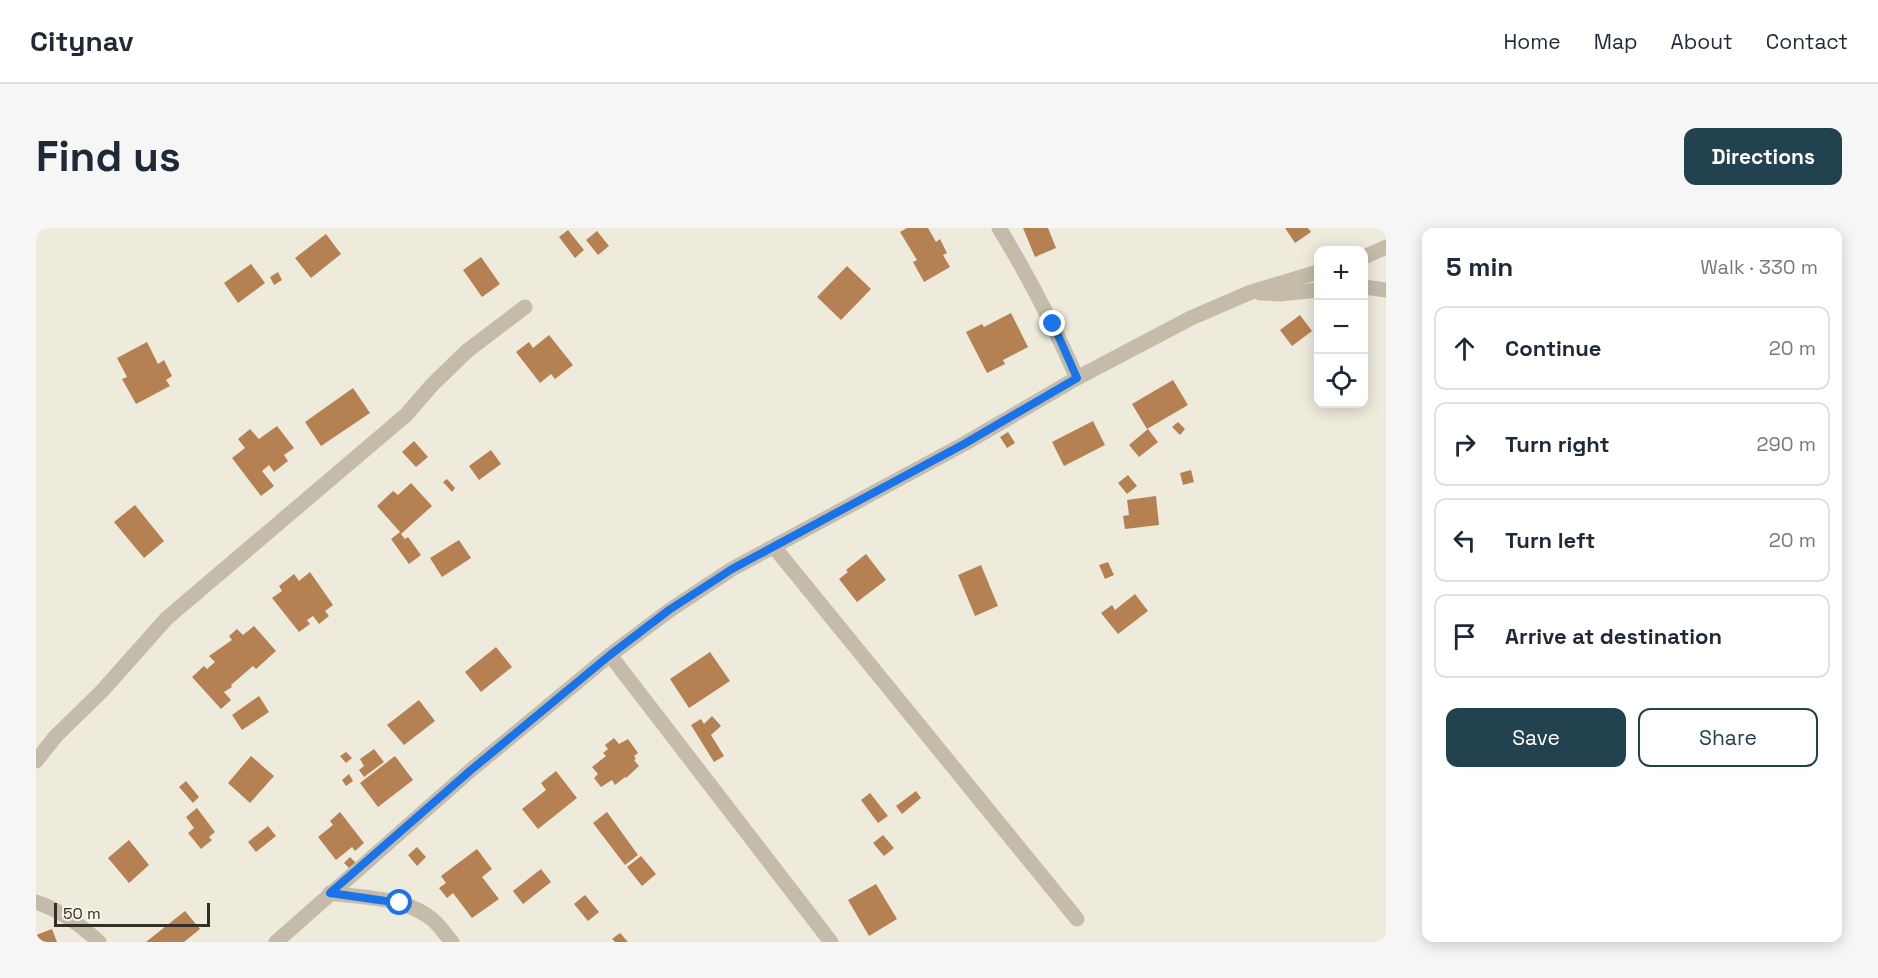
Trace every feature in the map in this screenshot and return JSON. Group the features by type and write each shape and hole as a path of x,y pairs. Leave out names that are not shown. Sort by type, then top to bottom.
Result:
{"street":[{"path":"999,228 1040,298 1077,378"},
{"path":"1368,255 1386,247"},
{"path":"276,942 471,770 610,655 669,610 732,569 964,444 1077,378 1191,318 1251,292 1314,273"},
{"path":"1368,288 1386,290"},
{"path":"1251,292 1280,294 1314,290"},
{"path":"36,761 56,736 102,691 167,618 406,415 432,385 467,351 525,307"},
{"path":"774,547 1077,919"},
{"path":"610,655 831,942"},
{"path":"330,893 400,903 419,911 434,921 452,942"},
{"path":"36,902 55,908 99,942"}],"building":[{"path":"907,228 928,228 936,242 940,239 947,253 943,255 950,267 924,282 913,262 917,260 900,232"},
{"path":"1023,228 1048,228 1056,248 1035,257"},
{"path":"1285,228 1308,228 1311,232 1295,243"},
{"path":"568,230 584,250 575,258 559,237"},
{"path":"597,231 609,246 598,255 586,240"},
{"path":"326,234 341,254 311,278 295,258"},
{"path":"481,257 500,284 482,297 463,270"},
{"path":"251,264 265,283 238,303 224,283"},
{"path":"847,266 871,289 841,320 817,297"},
{"path":"278,272 282,280 274,285 270,277"},
{"path":"1011,313 1028,347 1003,360 1005,364 987,373 966,332 982,324 984,327"},
{"path":"1300,315 1312,331 1292,346 1280,330"},
{"path":"549,335 573,365 555,379 551,374 540,383 516,352 529,342 533,348"},
{"path":"147,342 158,364 164,360 172,376 166,380 170,386 136,404 122,379 127,377 117,358"},
{"path":"1173,380 1188,405 1147,429 1132,404"},
{"path":"353,388 370,413 321,446 305,422"},
{"path":"1093,421 1105,445 1064,466 1052,442"},
{"path":"1178,422 1185,429 1180,435 1172,427"},
{"path":"277,426 294,448 284,455 288,461 274,472 269,465 262,471 274,486 261,496 232,458 245,448 238,439 250,429 259,439"},
{"path":"1148,429 1158,442 1139,457 1129,445"},
{"path":"1008,432 1015,443 1007,448 1000,437"},
{"path":"414,441 428,457 416,467 402,452"},
{"path":"491,450 501,464 479,480 469,466"},
{"path":"1191,470 1194,482 1183,485 1180,473"},
{"path":"1128,475 1137,486 1127,494 1118,483"},
{"path":"447,479 455,488 452,492 443,482"},
{"path":"411,483 432,506 401,534 405,539 408,537 421,555 409,564 391,539 400,532 377,506 393,491 398,495"},
{"path":"1156,496 1159,525 1125,529 1123,516 1129,515 1127,500"},
{"path":"135,505 164,541 144,558 114,522"},
{"path":"459,540 471,558 442,577 430,558"},
{"path":"866,554 886,580 857,602 839,579 848,572 846,570"},
{"path":"1108,562 1114,575 1105,579 1099,565"},
{"path":"981,565 998,606 975,616 958,575"},
{"path":"310,572 333,605 325,611 329,616 319,624 313,616 307,620 310,624 299,632 272,598 282,591 279,586 294,574 299,581"},
{"path":"1135,594 1148,611 1118,634 1101,613 1112,605 1115,610"},
{"path":"254,626 276,651 256,669 253,666 224,692 231,700 221,709 192,677 204,666 207,669 215,662 209,656 232,640 229,636 237,629 243,635"},
{"path":"496,647 512,667 481,692 465,672"},
{"path":"710,652 730,681 689,708 670,679"},
{"path":"259,696 269,712 242,730 232,715"},
{"path":"419,700 435,721 404,745 387,725"},
{"path":"712,716 721,726 711,735 724,756 714,762 691,725 701,719 704,724"},
{"path":"614,738 619,744 628,739 638,753 634,756 636,759 634,760 639,766 615,785 612,780 601,787 594,778 598,774 592,767 606,756 603,753 608,749 605,745"},
{"path":"374,749 384,762 364,777 359,770 364,766 360,759"},
{"path":"346,752 352,758 346,763 340,756"},
{"path":"251,756 274,776 250,803 228,783"},
{"path":"395,756 413,780 378,807 360,783"},
{"path":"556,771 577,798 538,829 522,809 546,790 541,783"},
{"path":"349,774 353,781 346,786 342,780"},
{"path":"186,781 199,797 193,803 179,787"},
{"path":"916,791 921,798 902,814 896,806"},
{"path":"870,793 888,816 878,823 861,800"},
{"path":"197,808 215,832 209,837 212,840 201,849 188,833 194,828 186,817"},
{"path":"340,812 364,843 355,851 352,847 336,860 318,837 333,825 330,821"},
{"path":"607,812 638,855 625,865 593,823"},
{"path":"268,826 276,836 256,852 248,842"},
{"path":"883,835 894,848 884,856 873,843"},
{"path":"129,840 149,865 129,883 108,858"},
{"path":"417,847 426,857 417,866 408,855"},
{"path":"477,849 492,869 482,877 499,899 472,918 453,893 447,898 439,888 446,883 441,876"},
{"path":"641,856 656,874 642,886 627,867"},
{"path":"350,857 357,864 351,870 344,863"},
{"path":"541,869 551,882 523,904 513,891"},
{"path":"876,884 897,919 869,936 848,900"},
{"path":"585,895 599,912 588,921 574,904"},
{"path":"185,911 200,929 184,942 146,942"},
{"path":"52,929 57,942 36,942 36,935"},
{"path":"620,933 628,942 615,942 612,939"}],"route":[{"path":"400,903 330,893 471,770 626,642 669,610 732,569 964,444 1077,378 1053,324"}]}
